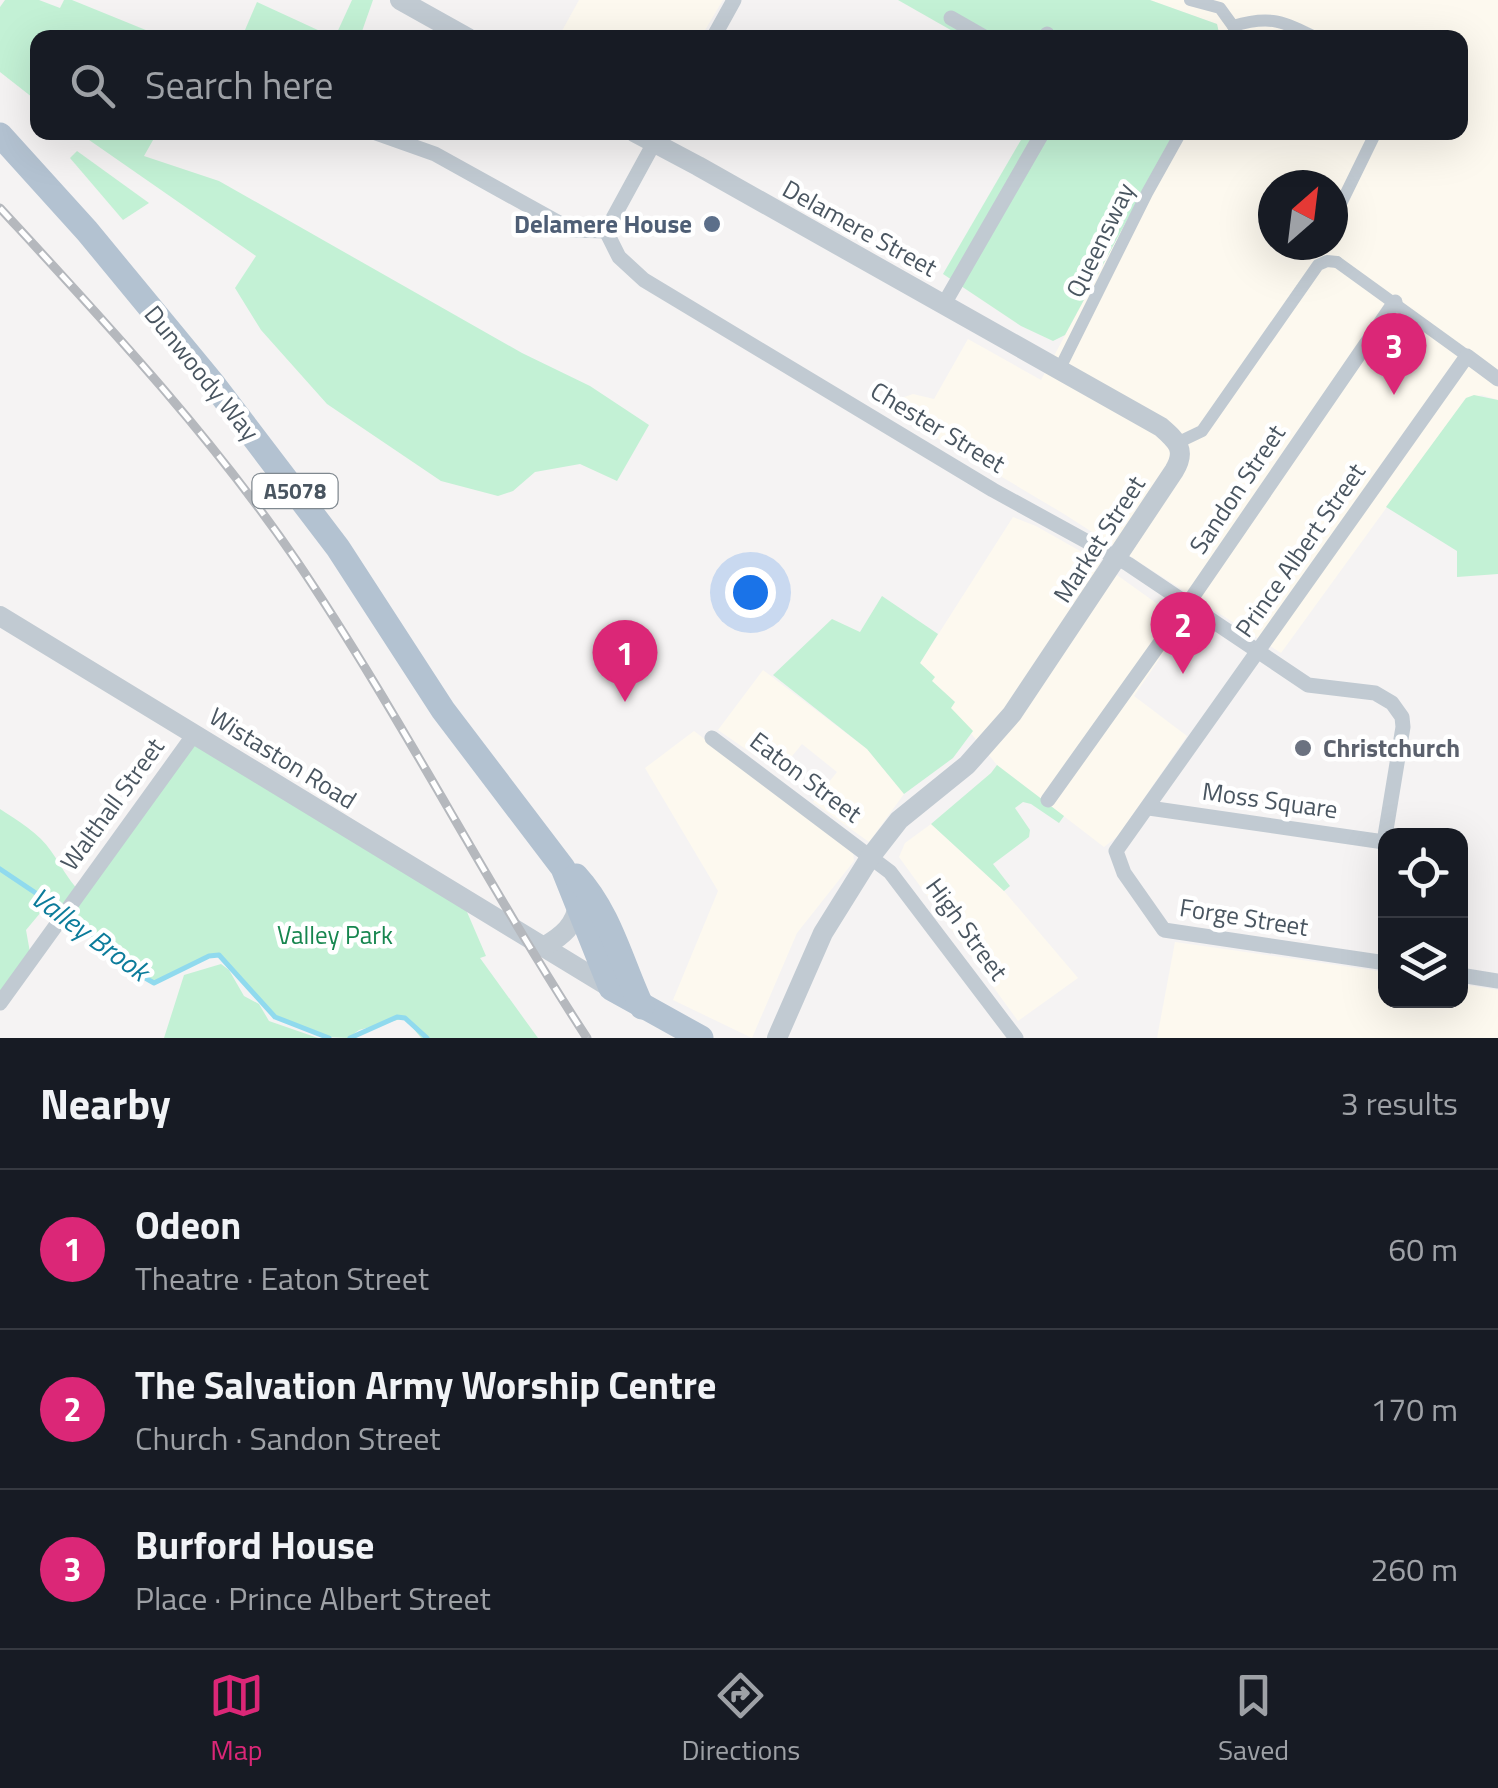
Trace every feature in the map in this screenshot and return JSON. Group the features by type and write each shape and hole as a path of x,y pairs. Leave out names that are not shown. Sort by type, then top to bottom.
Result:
{"main road":[{"name":"Dunwoody Way","path":"0,135 87,231 214,384 338,548 443,710 563,868 611,988"},
{"name":"Dunwoody Way","path":"563,868 577,876 601,910 642,1006"},
{"path":"611,988 700,1038"}],"street":[{"path":"717,30 734,0"},
{"path":"1190,0 1220,8 1233,30"},
{"path":"408,2 455,30"},
{"path":"951,18 972,30"},
{"path":"1238,30 1261,18 1301,30"},
{"path":"396,140 435,154 572,230 606,231 656,140"},
{"name":"Delamere Street","path":"660,140 698,166 1060,368 1161,427 1179,442"},
{"path":"944,304 1038,140"},
{"name":"Queensway","path":"1060,368 1177,140"},
{"path":"1348,189 1372,140"},
{"name":"Chester Street","path":"606,231 619,257 644,280 993,490 1116,559 1308,685 1375,693 1397,709 1403,727 1386,828"},
{"path":"1179,442 1202,431 1318,265 1326,260 1337,262 1396,302 1498,379"},
{"name":"Sandon Street","path":"1048,800 1396,302"},
{"name":"Prince Albert Street","path":"1124,873 1116,851 1467,356"},
{"name":"Market Street","path":"778,1038 823,934 871,856 914,805 953,778 983,749 1033,684 1179,462 1179,442"},
{"name":"Wistaston Road","path":"0,616 611,988"},
{"name":"Walthall Street","path":"0,1003 194,733"},
{"name":"Eaton Street","path":"712,738 871,856"},
{"name":"Moss Square","path":"1149,808 1378,841"},
{"name":"High Street","path":"871,856 906,888 1016,1038"},
{"name":"Forge Street","path":"1124,873 1164,930 1378,963"},
{"path":"542,944 570,928 578,904"},
{"path":"1468,976 1498,980"}],"shaded area":[{"path":"579,0 723,0 705,30 562,30"},
{"path":"1150,0 1498,0 1498,400 1482,395 1466,398 1281,653 1064,514 881,405 913,394 934,399 968,339 1041,380 1170,140 1468,140 1468,30 1218,30 1217,24"},
{"path":"1013,517 1096,560 1184,623 1134,696 1187,736 1118,836 1104,847 997,765 950,708 955,702 932,681 920,663"},
{"path":"763,670 867,749 904,794 869,842 813,802 837,772 802,744 779,772 718,730"},
{"path":"694,731 853,852 854,861 797,933 752,1038 673,1000 718,891 645,768"},
{"path":"931,824 1004,891 1078,978 1018,1021 899,857 905,843"},
{"path":"1175,942 1378,971 1378,1008 1468,1008 1468,985 1498,990 1498,1038 1157,1038"}],"green space":[{"path":"5,0 39,0 60,8 64,0 72,0 146,30 30,30 30,96 0,72 0,7"},
{"path":"352,0 373,0 362,30 338,30"},
{"path":"898,0 1150,0 1217,24 1218,30 951,30"},
{"path":"257,2 318,30 245,30"},
{"path":"89,140 153,140 144,156 219,181 522,353 590,386 649,425 617,481 580,464 535,472 513,491 498,496 441,481 327,404 261,330 235,288 256,256"},
{"path":"1021,140 1170,140 1065,335 1053,341 1021,326 943,274"},
{"path":"77,151 149,203 123,220 70,158"},
{"path":"1474,395 1498,400 1498,574 1457,577 1457,551 1386,507 1466,398"},
{"path":"882,596 938,634 920,663 935,677 932,681 955,702 951,708 973,731 953,758 904,794 867,749 773,675 832,619 860,632"},
{"name":"Valley Park","path":"195,733 461,898 486,956 480,958 538,1038 421,1038 405,1018 359,1030 348,1038 325,1037 275,1017 219,955 209,956 154,983 76,920 69,905 41,912 26,930 31,958 0,997 0,809 40,839 79,891"},
{"path":"997,765 1064,816 1059,823 1031,804 1023,802 1015,808 1030,830 1029,837 993,864 1010,886 1004,891 931,824"},
{"path":"221,964 244,996 259,1004 269,1021 318,1038 164,1038 184,975"}],"waterway":[{"name":"Valley Brook","path":"0,869 76,920 154,983 209,956 219,955 275,1017 329,1038"},
{"name":"Valley Brook","path":"350,1038 397,1017 405,1018 427,1038"}],"railway":[{"path":"0,208 192,423 263,513 371,678 587,1038"}],"place":[{"name":"Delamere House","path":"712,224"},
{"name":"Burford House","path":"1394,395"},
{"name":"The Salvation Army Worship Centre","path":"1183,674"},
{"name":"Odeon","path":"625,702"},
{"name":"Christchurch","path":"1303,748"}]}
